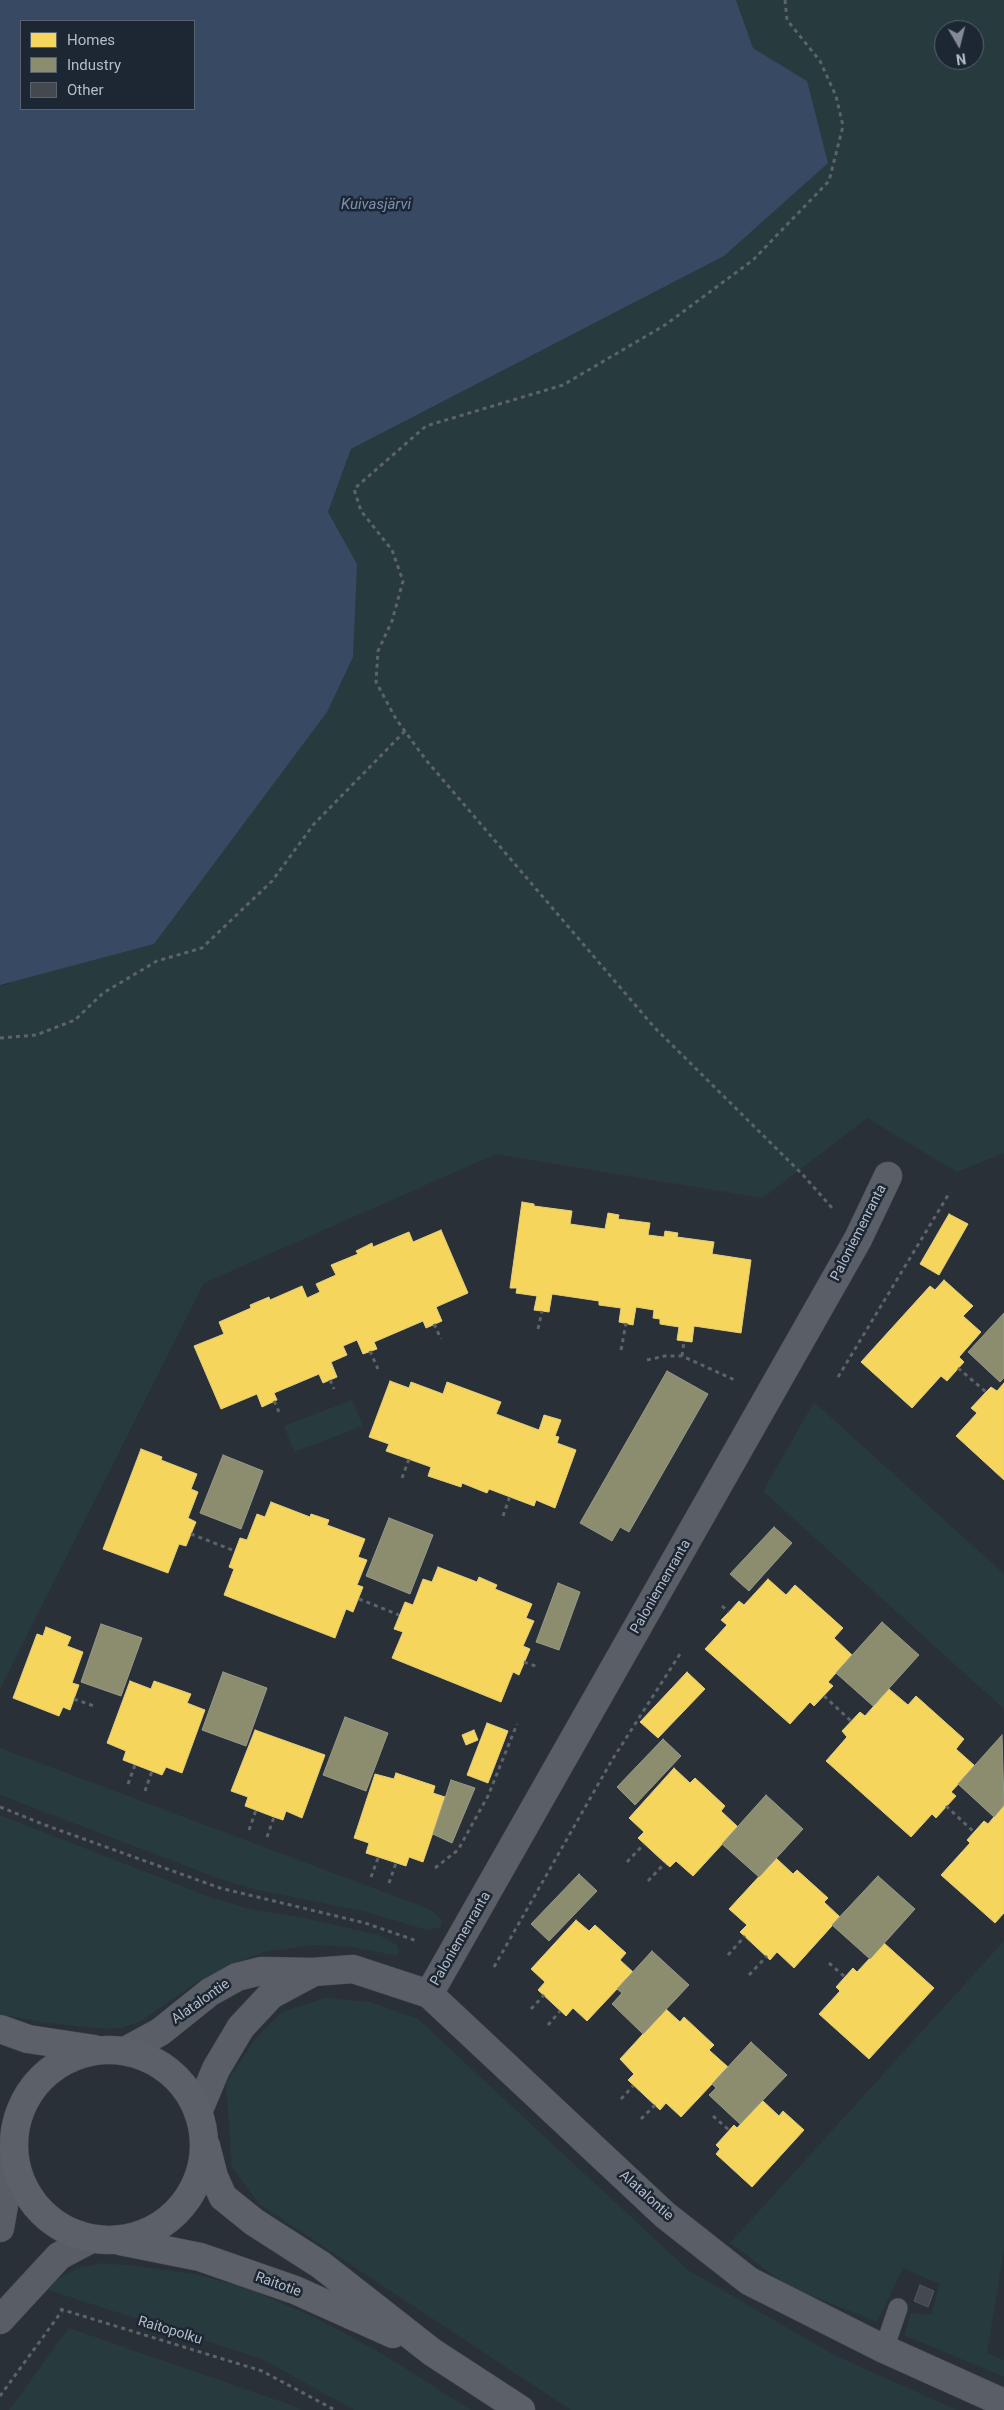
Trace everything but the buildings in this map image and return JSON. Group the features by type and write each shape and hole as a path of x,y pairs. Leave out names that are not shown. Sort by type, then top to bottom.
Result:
{"main road":[{"path":"0,2029 28,2039 113,2050"},
{"path":"14,2141 22,2105 31,2091 54,2067 76,2055 113,2050"},
{"name":"Raitotie","path":"113,2050 149,2058 170,2072 187,2090 201,2124 214,2177 223,2197 254,2222 321,2265 432,2352 521,2410"},
{"path":"0,2100 7,2109 14,2141"},
{"path":"104,2240 141,2235 163,2223 182,2207 195,2186 203,2162 201,2124"},
{"name":"Raitotie","path":"14,2141 18,2177 30,2198 46,2217 67,2231 104,2240 200,2257 295,2290 432,2352"}],"street":[{"name":"Paloniemenranta","path":"429,1994 858,1239 888,1176"},
{"name":"Alatalontie","path":"113,2050 160,2032 210,1992 237,1977 261,1972 313,1972 353,1969 429,1994 665,2214 750,2281 884,2350 1004,2403"},
{"name":"Alatalontie","path":"201,2124 216,2069 241,2027 271,1996 313,1972"},
{"path":"0,2228 14,2141"},
{"path":"0,2320 59,2256 104,2240"}],"lane":[{"path":"884,2350 898,2308"}],"path":[{"path":"785,0 787,20 820,61 836,96 843,126 829,181 753,260 665,325 563,385 426,426 354,489 360,511 392,550 403,581 392,621 378,651 376,682 405,731 426,760 654,1027 804,1175 858,1239"},
{"path":"0,1038 36,1035 75,1020 103,993 156,960 202,948 272,881 314,824 405,731"},
{"path":"838,1377 950,1192"},
{"path":"538,1329 542,1311"},
{"path":"434,1324 440,1339"},
{"path":"621,1350 626,1324"},
{"path":"682,1356 684,1341"},
{"path":"370,1351 378,1369"},
{"path":"647,1360 665,1356 682,1356 730,1377 768,1398"},
{"path":"958,1368 986,1392"},
{"path":"330,1380 334,1389"},
{"path":"274,1401 280,1414"},
{"path":"402,1478 408,1459"},
{"path":"503,1516 510,1496"},
{"path":"191,1534 234,1551"},
{"path":"358,1599 399,1615"},
{"path":"722,1606 729,1612"},
{"path":"494,1967 612,1760 680,1654"},
{"path":"524,1662 538,1667"},
{"path":"824,1696 851,1721"},
{"path":"74,1699 94,1706"},
{"path":"435,1868 458,1850 488,1796 517,1724"},
{"path":"128,1784 135,1765"},
{"path":"145,1790 152,1771"},
{"path":"0,1806 45,1825 220,1888 365,1922 453,1954"},
{"path":"946,1806 974,1832"},
{"path":"248,1830 256,1810"},
{"path":"267,1837 274,1817"},
{"path":"627,1862 644,1844"},
{"path":"372,1877 378,1858"},
{"path":"389,1883 396,1863"},
{"path":"648,1881 665,1863"},
{"path":"728,1955 745,1936"},
{"path":"749,1974 767,1956"},
{"path":"829,1962 845,1977"},
{"path":"531,2009 544,1995"},
{"path":"548,2025 560,2011"},
{"path":"621,2098 633,2086"},
{"path":"641,2119 654,2105"},
{"path":"713,2116 729,2130"},
{"name":"Raitopolku","path":"28,2288 62,2311 262,2371 335,2410"},
{"path":"0,2396 62,2311"}],"green space":[{"path":"736,0 1004,0 1004,1153 957,1172 867,1118 763,1198 496,1154 204,1283 0,1689 0,985 8,985 357,564 328,512 351,449 724,256 807,81 753,48"},
{"path":"352,1400 363,1426 294,1452 284,1426"},
{"path":"814,1402 1004,1574 1004,1709 763,1491"},
{"path":"0,1748 429,1909 441,1919 442,1924 438,1928 427,1930 367,1912 258,1890 223,1880 0,1795"},
{"path":"0,1815 212,1898 254,1910 299,1917 379,1935 397,1945 399,1950 397,1955 392,1955 353,1947 311,1945 264,1952 226,1966 191,1986 140,2022 121,2028 106,2029 47,2023 0,2014"},
{"path":"1004,1941 1004,2249 987,2353 1004,2360 1004,2377 904,2335 911,2313 931,2315 940,2284 903,2268 877,2322 788,2286 730,2243"},
{"path":"325,1998 370,2002 418,2019 688,2270 834,2355 957,2410 571,2410 259,2204 232,2167 226,2083 256,2038 282,2012"},
{"path":"102,2263 196,2274 250,2289 316,2318 381,2353 471,2410 354,2410 262,2359 48,2290 59,2278 78,2268"},
{"path":"69,2328 291,2405 300,2410 9,2410"}],"water":[{"name":"Kuivasjärvi","path":"0,0 736,0 753,48 807,81 828,163 724,256 351,449 328,512 357,564 353,657 327,712 154,944 0,985"}]}
